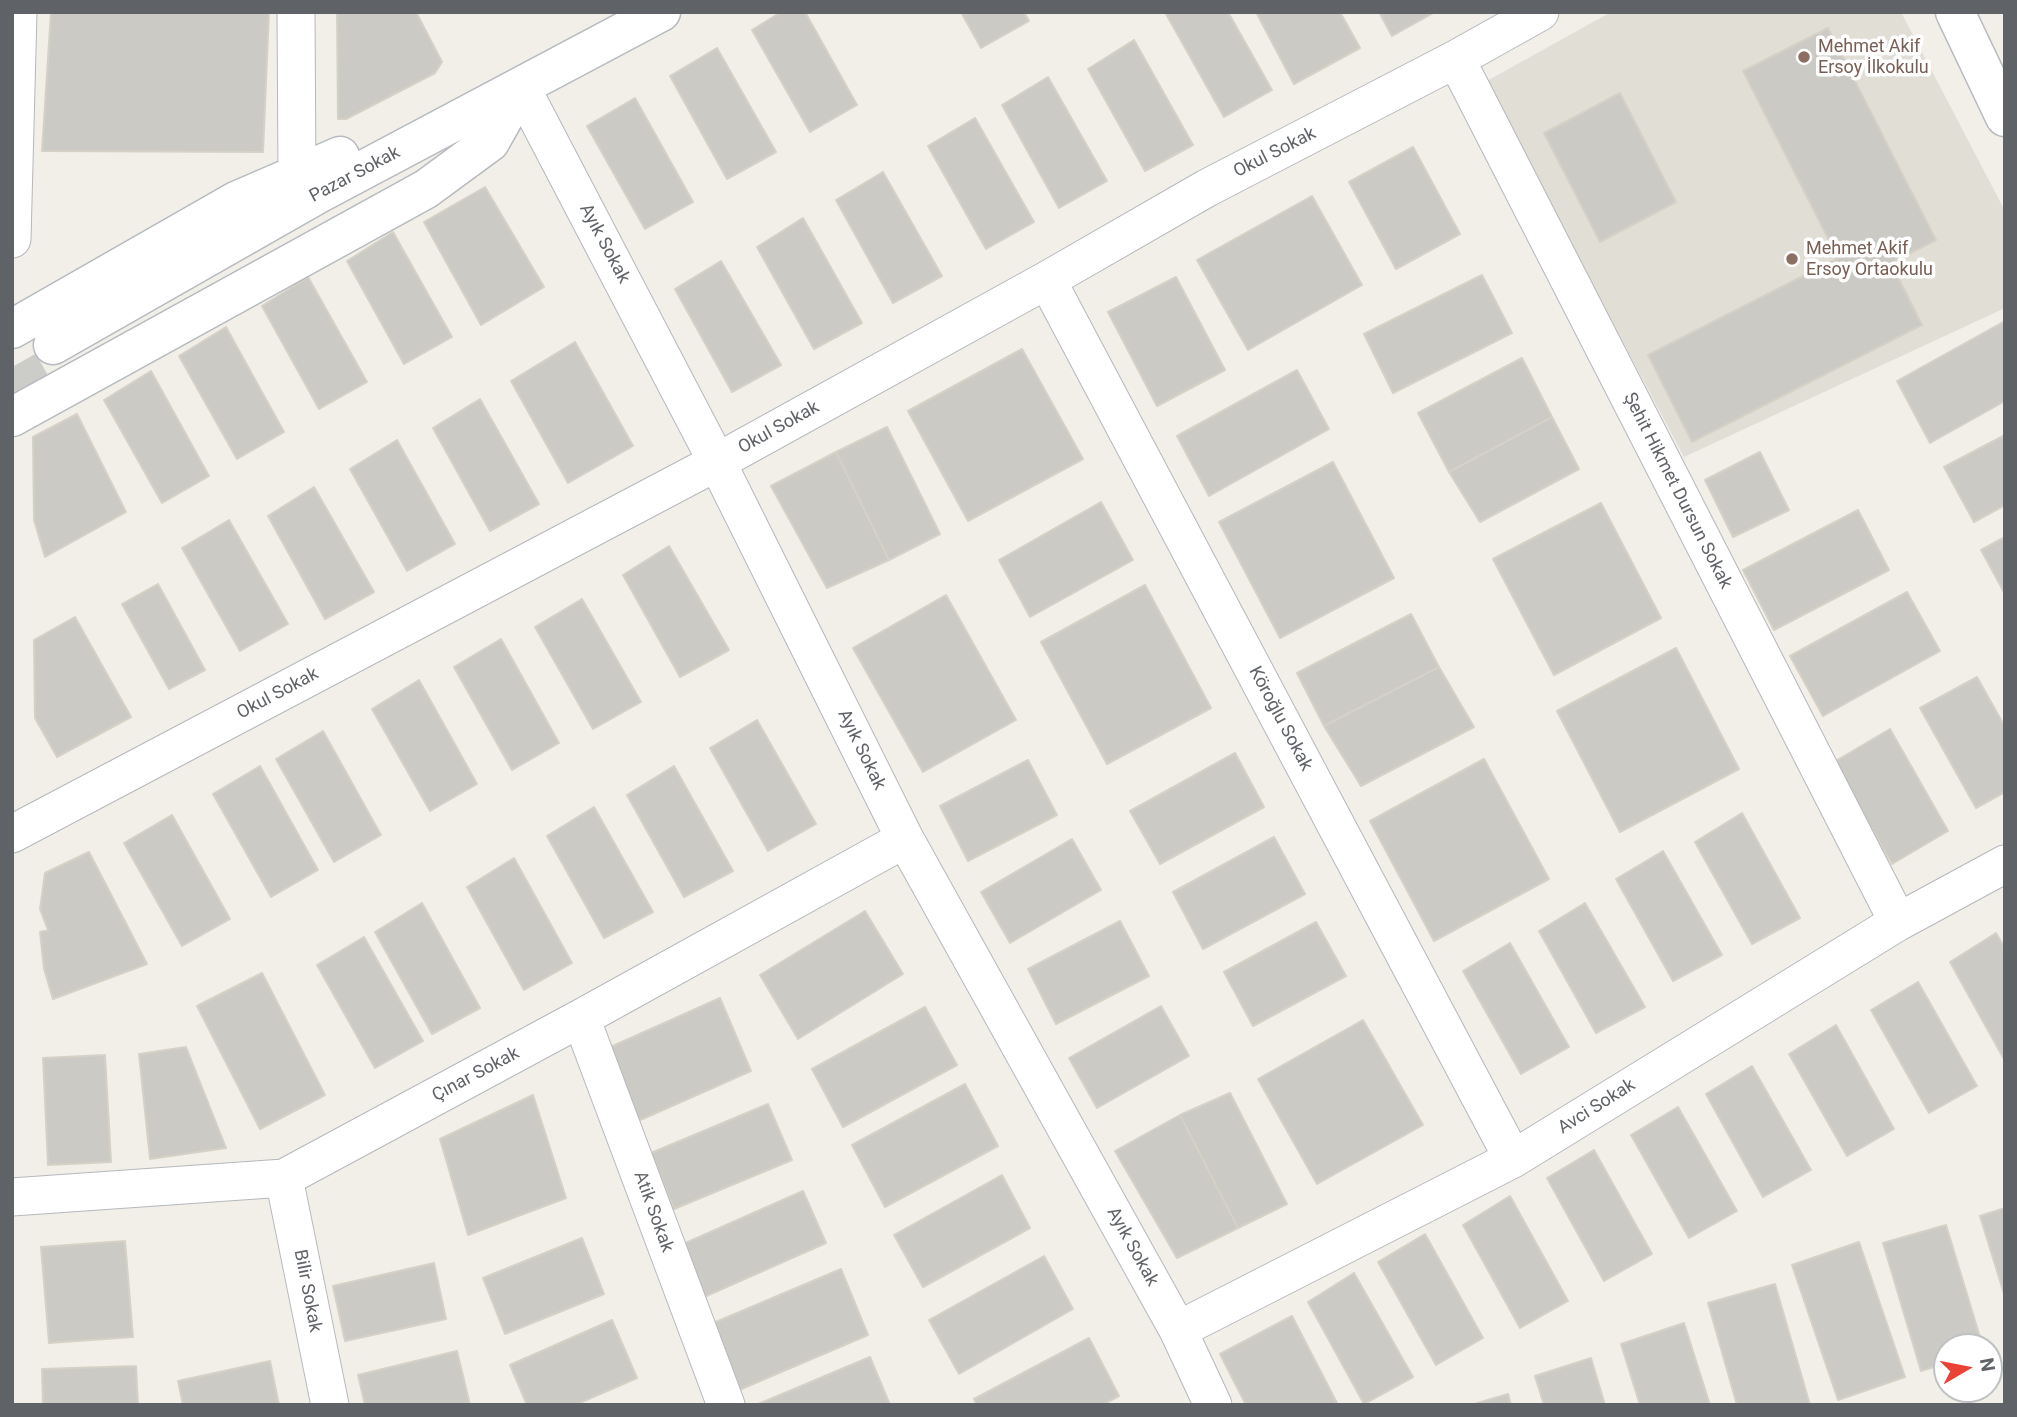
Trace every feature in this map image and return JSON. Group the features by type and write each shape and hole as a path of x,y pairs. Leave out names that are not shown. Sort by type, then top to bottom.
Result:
{"main road":[{"name":"Pazar Sokak","path":"54,355 317,194 661,12"},
{"path":"1955,12 2005,117"},
{"path":"12,329 236,201 437,114 521,87"},
{"path":"12,417 426,189 490,142 521,87"}],"street":[{"path":"12,239 18,12"},
{"path":"296,12 297,175"},
{"name":"Okul Sokak","path":"12,834 718,462 1207,188 1457,59 1540,12"},
{"name":"Şehit Hikmet Dursun Sokak","path":"1457,59 1898,922"},
{"name":"Ayık Sokak","path":"521,87 718,462 905,839 1178,1330 1213,1405"},
{"name":"Köroğlu Sokak","path":"1047,280 1513,1159"},
{"name":"Çınar Sokak","path":"12,1197 284,1178 905,839"},
{"name":"Avci Sokak","path":"1178,1330 1513,1159 1898,922 2005,864"},
{"name":"Atik Sokak","path":"581,1018 726,1405"},
{"name":"Bilir Sokak","path":"284,1178 330,1405"}],"shaded area":[{"name":"Mehmet Akif Ersoy Ortaokulu","path":"1611,12 1901,12 2005,211 2005,308 1684,457 1485,82"}],"building":[{"path":"51,12 269,12 263,152 42,151"},
{"path":"337,12 416,12 442,62 435,73 346,119 338,119"},
{"path":"781,12 805,12 857,105 810,132 752,30"},
{"path":"961,12 1024,12 1029,21 981,48"},
{"path":"1228,12 1272,90 1224,117 1166,14"},
{"path":"1256,12 1340,12 1360,48 1294,84"},
{"path":"1379,12 1435,12 1392,36"},
{"path":"1828,28 1936,240 1891,263 1922,325 1692,442 1648,355 1838,258 1743,71"},
{"path":"1134,40 1193,145 1145,171 1088,69"},
{"path":"717,48 776,152 727,179 670,76"},
{"path":"1048,77 1107,181 1059,208 1002,105"},
{"path":"1620,93 1676,202 1600,242 1544,133"},
{"path":"635,98 693,202 645,229 587,126"},
{"path":"975,118 1034,222 986,249 928,146"},
{"path":"1413,147 1460,234 1396,269 1349,182"},
{"path":"883,172 942,276 893,303 836,200"},
{"path":"485,187 544,287 481,325 424,222"},
{"path":"1312,196 1362,285 1248,350 1197,260"},
{"path":"803,218 862,323 814,349 757,247"},
{"path":"393,232 452,337 404,364 347,261"},
{"path":"721,261 781,365 732,392 675,289"},
{"path":"1482,275 1512,333 1393,393 1364,334"},
{"path":"308,277 367,382 319,409 262,306"},
{"path":"1176,277 1225,370 1157,406 1108,312"},
{"path":"2005,321 2005,401 1930,443 1897,381"},
{"path":"226,327 284,432 237,459 179,356"},
{"path":"575,342 633,446 568,483 511,381"},
{"path":"1022,349 1083,459 968,521 908,411"},
{"path":"1522,358 1552,417 1449,472 1418,413"},
{"path":"1297,370 1329,429 1209,496 1177,436"},
{"path":"151,371 209,476 162,503 104,400"},
{"path":"480,399 539,504 490,531 433,428"},
{"path":"77,414 126,512 45,557 34,520 33,437"},
{"path":"1552,417 1579,469 1480,522 1449,472"},
{"path":"887,427 940,534 889,560 836,452"},
{"path":"2005,435 2005,505 1974,522 1944,467"},
{"path":"397,440 455,544 407,571 350,469"},
{"path":"836,452 889,560 827,588 771,486"},
{"path":"1760,452 1789,510 1733,537 1705,480"},
{"path":"1333,462 1394,578 1280,638 1219,522"},
{"path":"314,487 374,592 325,619 268,516"},
{"path":"1101,502 1133,560 1030,617 999,560"},
{"path":"1601,503 1661,618 1554,675 1493,559"},
{"path":"1858,510 1889,570 1774,630 1743,570"},
{"path":"229,520 288,624 240,651 182,548"},
{"path":"2005,537 2005,594 1981,550"},
{"path":"669,546 729,650 680,677 623,575"},
{"path":"158,584 205,670 169,689 122,604"},
{"path":"1145,585 1211,708 1107,764 1041,642"},
{"path":"1907,592 1940,651 1823,716 1790,656"},
{"path":"946,595 1016,720 923,772 853,648"},
{"path":"582,599 641,702 593,729 535,627"},
{"path":"1411,614 1439,667 1324,726 1297,673"},
{"path":"75,617 131,717 57,757 35,718 34,640"},
{"path":"501,639 559,743 512,770 454,667"},
{"path":"1676,648 1739,769 1620,832 1557,711"},
{"path":"1439,667 1474,727 1361,786 1324,726"},
{"path":"1977,677 2005,727 2005,792 1976,808 1920,708"},
{"path":"419,680 477,784 430,811 372,709"},
{"path":"757,720 816,824 768,851 710,748"},
{"path":"1890,729 1948,831 1892,864 1834,762"},
{"path":"323,731 381,835 334,862 276,759"},
{"path":"1235,753 1264,807 1160,864 1130,811"},
{"path":"1484,759 1549,879 1434,941 1370,821"},
{"path":"1028,760 1057,815 968,861 940,806"},
{"path":"260,766 318,870 271,897 213,794"},
{"path":"674,766 733,871 684,897 627,795"},
{"path":"594,807 653,912 604,938 547,836"},
{"path":"1742,813 1800,918 1752,944 1695,842"},
{"path":"172,815 230,919 182,946 124,843"},
{"path":"1274,837 1305,894 1203,949 1173,892"},
{"path":"1072,839 1101,890 1010,943 981,892"},
{"path":"1663,851 1722,955 1673,981 1616,879"},
{"path":"89,852 147,964 53,999 44,969 40,932 48,930 40,909 45,873"},
{"path":"514,858 572,963 524,990 467,887"},
{"path":"422,903 480,1008 432,1034 375,932"},
{"path":"1585,903 1645,1007 1596,1033 1539,931"},
{"path":"865,911 903,974 798,1039 760,975"},
{"path":"1120,921 1149,976 1056,1024 1028,969"},
{"path":"1316,922 1346,976 1253,1026 1224,972"},
{"path":"1996,933 2005,948 2005,1061 1950,962"},
{"path":"364,937 423,1041 375,1068 317,965"},
{"path":"1510,943 1569,1047 1521,1074 1463,971"},
{"path":"262,973 325,1095 260,1129 197,1006"},
{"path":"1918,982 1977,1086 1929,1113 1871,1010"},
{"path":"720,998 751,1071 638,1121 606,1049"},
{"path":"1161,1006 1189,1056 1097,1108 1069,1058"},
{"path":"925,1007 957,1065 843,1127 812,1069"},
{"path":"1363,1020 1423,1125 1317,1184 1258,1079"},
{"path":"1836,1025 1894,1129 1847,1156 1789,1054"},
{"path":"186,1047 226,1148 150,1159 139,1054"},
{"path":"105,1055 111,1162 48,1165 43,1058"},
{"path":"1752,1066 1811,1170 1763,1197 1706,1094"},
{"path":"965,1084 998,1146 885,1207 852,1145"},
{"path":"1230,1093 1287,1204 1238,1228 1180,1115"},
{"path":"533,1095 566,1198 468,1235 440,1139"},
{"path":"768,1104 792,1160 674,1209 651,1153"},
{"path":"1678,1107 1737,1211 1689,1238 1631,1135"},
{"path":"1180,1115 1238,1228 1177,1258 1115,1151"},
{"path":"1594,1150 1652,1254 1604,1281 1547,1178"},
{"path":"1002,1175 1030,1228 923,1287 894,1235"},
{"path":"803,1191 826,1243 704,1297 681,1245"},
{"path":"1510,1196 1568,1301 1520,1328 1463,1225"},
{"path":"2005,1208 2005,1297 1980,1216"},
{"path":"1946,1225 1979,1333 1933,1333 1933,1367 1921,1371 1883,1243"},
{"path":"1425,1234 1483,1338 1436,1365 1378,1262"},
{"path":"582,1238 604,1294 505,1334 483,1278"},
{"path":"125,1241 133,1337 49,1343 41,1247"},
{"path":"1859,1242 1905,1377 1838,1400 1792,1265"},
{"path":"1044,1256 1073,1309 959,1374 929,1320"},
{"path":"434,1263 446,1319 345,1341 333,1286"},
{"path":"841,1269 868,1335 739,1390 711,1324"},
{"path":"1354,1273 1413,1377 1364,1404 1308,1302"},
{"path":"1775,1284 1810,1405 1737,1405 1708,1303"},
{"path":"1292,1316 1338,1405 1246,1405 1220,1354"},
{"path":"612,1320 637,1378 575,1405 527,1405 510,1365"},
{"path":"1684,1323 1710,1405 1640,1405 1621,1344"},
{"path":"1089,1338 1119,1396 1102,1405 977,1405 974,1399"},
{"path":"457,1351 470,1405 365,1405 358,1375"},
{"path":"870,1357 890,1405 756,1405"},
{"path":"1591,1358 1605,1405 1544,1405 1535,1376"},
{"path":"270,1361 279,1405 183,1405 178,1381"},
{"path":"136,1366 138,1405 43,1405 42,1369"},
{"path":"1508,1394 1511,1405 1471,1405"}],"tunnel":[{"path":"12,389 56,364"}],"place":[{"name":"Mehmet Akif Ersoy İlkokulu","path":"1804,57"},
{"name":"Mehmet Akif Ersoy Ortaokulu","path":"1792,259"}]}
